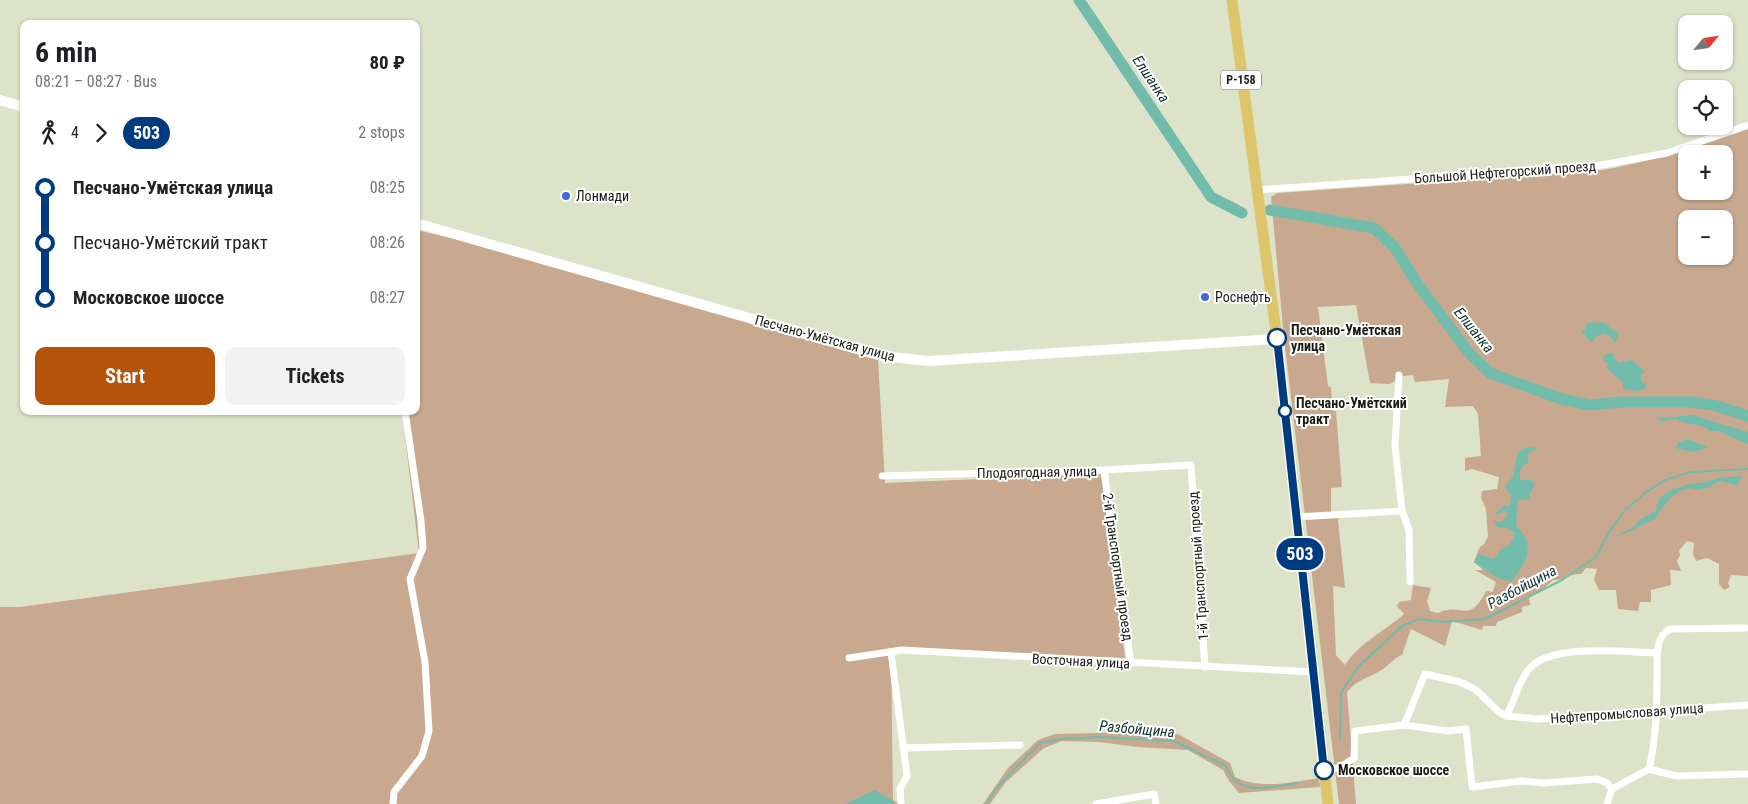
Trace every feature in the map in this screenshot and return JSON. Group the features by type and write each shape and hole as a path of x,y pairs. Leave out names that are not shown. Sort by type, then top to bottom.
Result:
{"main road":[{"name":"Р-158","path":"1232,0 1277,338 1328,804"},
{"path":"0,100 20,106"},
{"name":"Песчано-Умётская улица","path":"420,224 882,356 906,360 929,361 1277,338"}],"street":[{"name":"Большой Нефтегорский проезд","path":"1257,194 1596,166 1667,153 1748,125"},
{"path":"1399,375 1395,446 1402,511 1409,530 1410,582"},
{"path":"393,804 394,792 422,756 429,731 425,662 410,580 423,548 421,521 406,415"},
{"name":"Плодоягодная улица","path":"882,476 1104,470 1191,465"},
{"name":"1-й Транспортный проезд","path":"1191,465 1205,667"},
{"name":"2-й Транспортный проезд","path":"1104,470 1131,664"},
{"path":"1296,517 1402,511"},
{"path":"1649,769 1653,754 1656,712 1657,653 1663,633 1670,629 1745,628"},
{"name":"Восточная улица","path":"849,658 902,650 1131,664 1313,672"},
{"path":"891,652 906,776 900,789 901,804"},
{"path":"1404,725 1424,674 1460,682 1475,689 1499,712 1506,716 1529,668 1548,657 1580,652 1657,653"},
{"name":"Нефтепромысловая улица","path":"1506,716 1537,718 1748,705"},
{"path":"1324,770 1340,768 1354,758 1355,731 1404,725 1448,731 1466,729 1472,787 1522,781 1544,783 1597,779 1607,783 1612,789"},
{"path":"904,748 1020,745"},
{"path":"1607,804 1612,789 1649,769 1676,776 1748,774"},
{"path":"1096,804 1154,794 1156,804"}],"shaded area":[{"path":"1748,129 1748,576 1731,575 1728,583 1730,587 1724,590 1719,584 1719,564 1707,558 1696,561 1693,554 1694,543 1687,541 1679,551 1680,555 1677,561 1681,571 1670,570 1671,585 1651,590 1651,602 1640,602 1638,611 1618,609 1616,590 1599,590 1594,580 1597,569 1586,568 1581,574 1553,580 1539,593 1529,597 1530,605 1522,607 1522,612 1497,622 1496,626 1483,626 1482,630 1452,621 1445,646 1411,629 1402,655 1378,672 1355,684 1347,692 1356,804 1339,804 1284,338 1271,197 1278,193 1595,171 1615,168 1678,152 1678,200 1733,200 1733,145 1700,145","holes":["1356,305 1370,383 1390,384 1403,376 1413,375 1415,382 1449,379 1445,407 1473,406 1478,414 1481,456 1465,458 1465,471 1472,469 1499,477 1497,489 1482,491 1481,498 1486,509 1488,537 1479,548 1474,562 1483,570 1475,570 1496,582 1493,592 1486,591 1475,608 1464,611 1453,609 1438,613 1430,611 1427,601 1431,588 1413,585 1411,600 1399,602 1397,606 1404,614 1357,650 1345,665 1336,655 1333,586 1345,588 1338,520 1342,513 1331,513 1331,488 1342,487 1336,411 1333,411 1331,387 1328,386 1318,307"]},
{"path":"420,231 495,248 878,360 885,483 1101,474 1125,658 891,650 893,800 900,804 895,804 893,801 845,804 0,804 0,607 20,607 419,553 402,415 420,415"},
{"path":"1139,732 1178,734 1230,763 1235,777 1245,781 1276,784 1319,778 1320,787 1239,793 1223,770 1188,750 1099,742 1062,741 1044,748 1006,782 990,804 983,804 1008,768 1038,740 1055,734"}],"water":[{"path":"1587,323 1606,323 1610,328 1619,333 1615,343 1610,336 1603,333 1594,338 1592,343 1581,331 1585,330"},
{"path":"1612,353 1618,363 1631,360 1645,371 1641,375 1641,381 1647,385 1645,389 1636,391 1623,389 1623,383 1607,368 1608,363 1603,361 1604,355"},
{"path":"1692,415 1748,432 1748,444 1718,431 1710,431 1702,426 1684,423 1676,419 1664,421 1652,419"},
{"path":"1686,439 1708,447 1694,452 1675,448 1678,443"},
{"path":"1528,447 1538,448 1527,455 1529,463 1523,465 1520,470 1520,480 1531,480 1535,485 1530,492 1529,500 1518,500 1516,526 1526,540 1528,547 1525,561 1511,582 1496,577 1474,562 1478,554 1494,559 1501,549 1510,545 1515,533 1507,528 1498,527 1493,521 1502,522 1507,516 1507,511 1495,514 1505,505 1510,506 1511,495 1505,487 1513,476 1518,452"},
{"path":"1742,476 1737,485 1720,481 1709,487 1697,490 1690,488 1677,493 1668,500 1656,518 1629,532 1611,538 1632,528 1642,518 1656,511 1659,498 1671,490 1718,478"},
{"path":"875,790 895,804 845,804"}],"waterway":[{"name":"Елшанка","path":"1079,0 1211,197 1242,213"},
{"name":"Елшанка","path":"1270,210 1374,228 1395,248 1417,283 1469,353 1490,373 1561,399 1590,405 1621,402 1690,402 1713,405 1748,416"},
{"name":"Разбойщина","path":"1340,739 1341,693 1358,667 1402,626 1419,619 1443,622 1485,619 1562,580 1597,556 1607,535 1625,510 1645,493 1665,480 1690,472 1748,469"},
{"name":"Разбойщина","path":"986,804 999,785 1040,743 1062,739 1099,737 1174,741 1226,766 1231,776 1238,783 1246,786 1266,788 1298,783"}],"bus line":[{"name":"503","path":"1277,338 1324,770"}],"place":[{"name":"Лонмади","path":"566,196"},
{"name":"Роснефть","path":"1205,297"},
{"name":"Песчано-Умётская улица","path":"1277,338"},
{"name":"Песчано-Умётский тракт","path":"1285,411"},
{"name":"Московское шоссе","path":"1324,770"}]}
